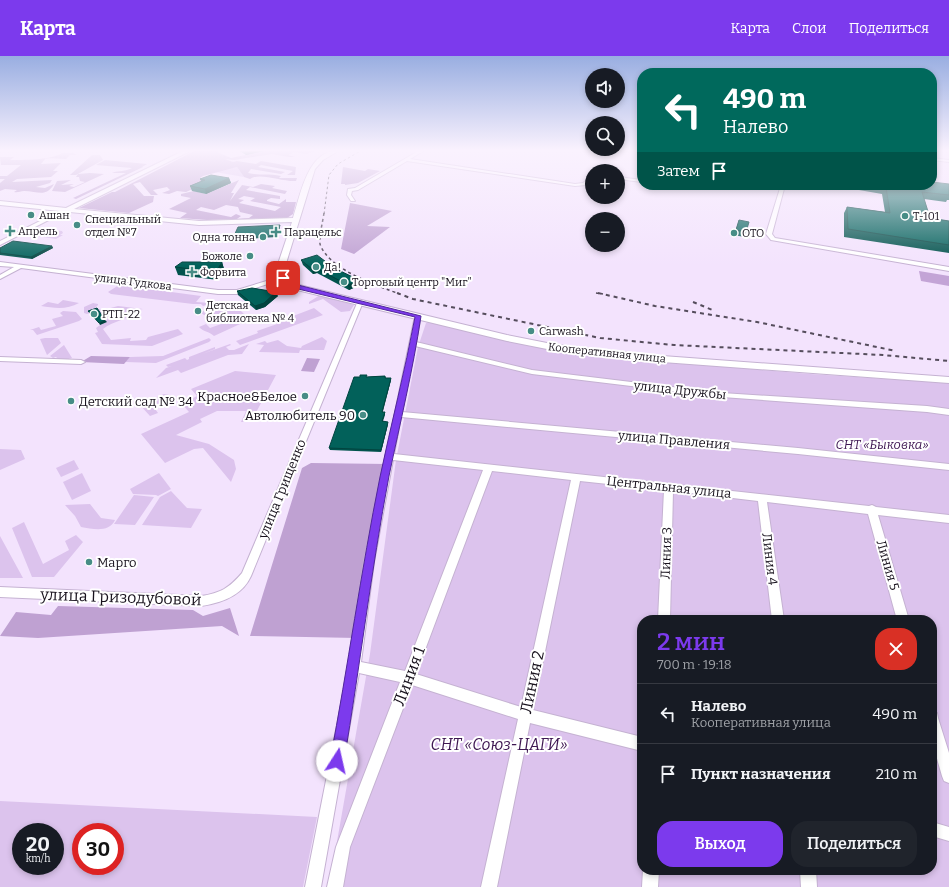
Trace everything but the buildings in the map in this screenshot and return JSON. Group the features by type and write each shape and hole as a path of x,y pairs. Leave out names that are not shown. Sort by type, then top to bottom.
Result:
{"main road":[{"path":"68,209 109,189"},
{"path":"282,274 306,189"},
{"path":"0,203 200,222 297,220"},
{"name":"Кооперативная улица","path":"282,274 296,286 520,341 576,350 649,358 949,380"}],"street":[{"path":"353,200 349,195 350,190 356,189"},
{"path":"782,190 769,234 773,239 949,269"},
{"path":"0,243 68,209"},
{"name":"улица Гудкова","path":"0,264 218,292 237,292 265,284 280,283 296,286"},
{"path":"0,277 19,267"},
{"name":"улица Гудкова","path":"265,284 282,274"},
{"name":"улица Грищенко","path":"238,586 246,576 360,302"},
{"path":"313,887 354,666 369,562 388,456 414,344 418,316"},
{"name":"улица Дружбы","path":"414,344 532,372 722,395 927,409 949,412"},
{"path":"0,359 81,362"},
{"name":"улица Правления","path":"398,414 798,451 949,467"},
{"name":"Центральная улица","path":"388,456 872,509 949,519"},
{"name":"Линия 1","path":"335,887 342,847 409,678 488,467"},
{"name":"Линия 2","path":"489,887 576,476"},
{"name":"Линия 3","path":"664,615 669,487"},
{"name":"Линия 4","path":"762,497 777,615"},
{"name":"Линия 5","path":"872,509 902,615"},
{"name":"улица Гризодубовой","path":"0,592 201,602 227,596 238,586"},
{"path":"354,666 409,678 525,715 637,743"},
{"path":"937,735 949,776"},
{"path":"937,830 949,834"},
{"path":"650,887 651,875"},
{"path":"808,875 809,887"}],"green space":[{"path":"46,229 62,231 63,233 60,235 63,235 56,239 30,235"},
{"path":"119,285 201,296 196,302 212,303 203,306 201,304 111,294 108,292"},
{"path":"320,295 354,305 350,311 341,312 323,299 309,304 309,302"},
{"path":"63,300 79,303 65,308 41,306 48,302 58,304"},
{"path":"93,303 98,304 95,308 103,310 118,306 143,309 136,310 133,312 136,312 132,315 103,329 111,340 131,338 130,341 146,340 148,337 178,329 183,334 152,346 102,344 95,333 98,332 96,328 100,325 98,310 87,314 84,313 84,307"},
{"path":"216,305 236,306 251,319 214,336 199,327 206,324 210,328 224,323 219,318 223,317 220,314 212,319 207,314 204,315 200,312 218,307"},
{"path":"314,308 323,315 240,345 236,341 277,324 275,323"},
{"path":"63,311 76,312 82,319 37,335 33,330 30,330 39,327 41,330 56,326 52,319 63,316 60,313"},
{"name":"СНТ «Союз-ЦАГИ»","path":"431,321 529,346 587,355 810,374 949,383 949,887 329,887 370,654 396,460 418,347 426,323"},
{"path":"322,337 327,341 324,350 300,350 299,353 259,352 264,345 256,344 265,341 267,343 278,340 287,346 301,348 302,346"},
{"path":"58,338 61,343 47,355 40,339"},
{"path":"209,338 211,340 209,342 156,363 125,362 130,357 163,356"},
{"path":"230,344 231,345 226,347 229,350 234,350 249,344 242,354 228,355 181,373 178,370 156,378 166,368 172,366 168,367 166,365 185,358 187,360 189,357 215,347 215,349 202,354"},
{"path":"64,345 72,358 65,360 50,356"},
{"path":"235,371 276,375 251,422 241,422 246,411 217,411 200,419 202,422 176,435 209,444 234,460 236,469 231,482 203,448 194,449 165,463 141,434 189,412 182,404 197,396 191,389"},
{"path":"164,394 174,396 176,400 172,402 169,399 153,406 158,413 150,416 139,404"},
{"path":"0,449 21,450 25,459 0,470"},
{"path":"74,460 79,469 61,477 56,468"},
{"path":"82,473 91,491 72,500 63,482"},
{"path":"159,473 171,489 158,496 133,494 130,489"},
{"path":"171,491 187,508 202,509 191,528 142,525 160,497"},
{"path":"134,495 154,497 135,525 114,524"},
{"path":"90,504 101,518 115,520 109,527 91,529 81,527 75,516 65,505"},
{"path":"24,522 43,564 69,550 65,541 76,535 83,542 54,577 32,577 12,528"},
{"path":"0,536 23,578 0,578"},
{"path":"0,801 317,817 303,887 0,887"}],"shaded area":[{"path":"0,189 50,189 41,193 24,191 14,192 17,190 5,189 0,191"},
{"path":"53,189 72,189 65,192 52,191"},
{"path":"93,189 97,189 76,199 73,198"},
{"path":"121,189 137,189 144,196 154,196 153,202 129,213 79,208 112,192"},
{"path":"146,189 159,189 153,190 158,195 151,195"},
{"path":"169,189 193,189 186,192 177,191 169,194 162,193 170,190"},
{"path":"218,189 234,189 231,193 234,193 230,201 239,189 248,189 246,190 280,196 280,199 271,198 267,201 279,204 286,199 286,202 296,202 293,214 287,218 207,220 180,218 187,213 169,209 191,198 181,196 181,194 194,191 206,194","holes":["244,196 255,198 250,201 281,207 275,211 239,203 244,200 238,199","226,205 238,207 240,212 253,215 249,218 237,219 241,216 236,214 231,217 196,210 201,207 214,210"]},
{"path":"259,189 276,189 287,191 285,194"},
{"path":"350,203 392,211 367,226 390,227 354,254 341,249"},
{"path":"919,271 949,276 949,286 921,281"},
{"path":"91,356 130,357 124,364 81,362"},
{"path":"307,358 320,359 314,372 301,371"},
{"path":"311,463 387,464 357,638 250,636 302,468"},
{"path":"58,606 193,610 203,616 230,608 239,636 222,626 38,638 0,636 16,612 51,615"}],"railway":[{"path":"324,214 327,189"},
{"path":"324,213 320,244 325,253 343,269 367,281 400,294"},
{"path":"397,293 413,299 600,338 674,345 883,355 949,361"},
{"path":"596,293 601,294"},
{"path":"601,294 655,306 757,322 896,351"},
{"path":"693,302 715,311"}],"place":[{"name":"Ашан","path":"31,215"},
{"name":"Т-101","path":"905,216"},
{"name":"Специальный отдел №7","path":"77,225"},
{"name":"Апрель","path":"10,231"},
{"name":"Парацельс","path":"276,232"},
{"name":"ОТО","path":"734,233"},
{"name":"Одна тонна","path":"263,237"},
{"name":"Божоле","path":"250,256"},
{"name":"Да!","path":"316,267"},
{"name":"Форвита","path":"192,272"},
{"name":"Торговый центр \"Миг\"","path":"344,282"},
{"name":"Детская библиотека № 4","path":"198,311"},
{"name":"РТП-22","path":"94,314"},
{"name":"Carwash","path":"531,331"},
{"name":"Красное&Белое","path":"305,396"},
{"name":"Детский сад № 34","path":"71,401"},
{"name":"Автолюбитель 90","path":"363,415"},
{"name":"Марго","path":"89,562"}],"route":[{"path":"283,278 296,286 418,316 414,344 388,456 369,562 356,643 354,666 337,761"}],"park label":[{"name":"СНТ «Быковка»","path":"882,444"}]}
